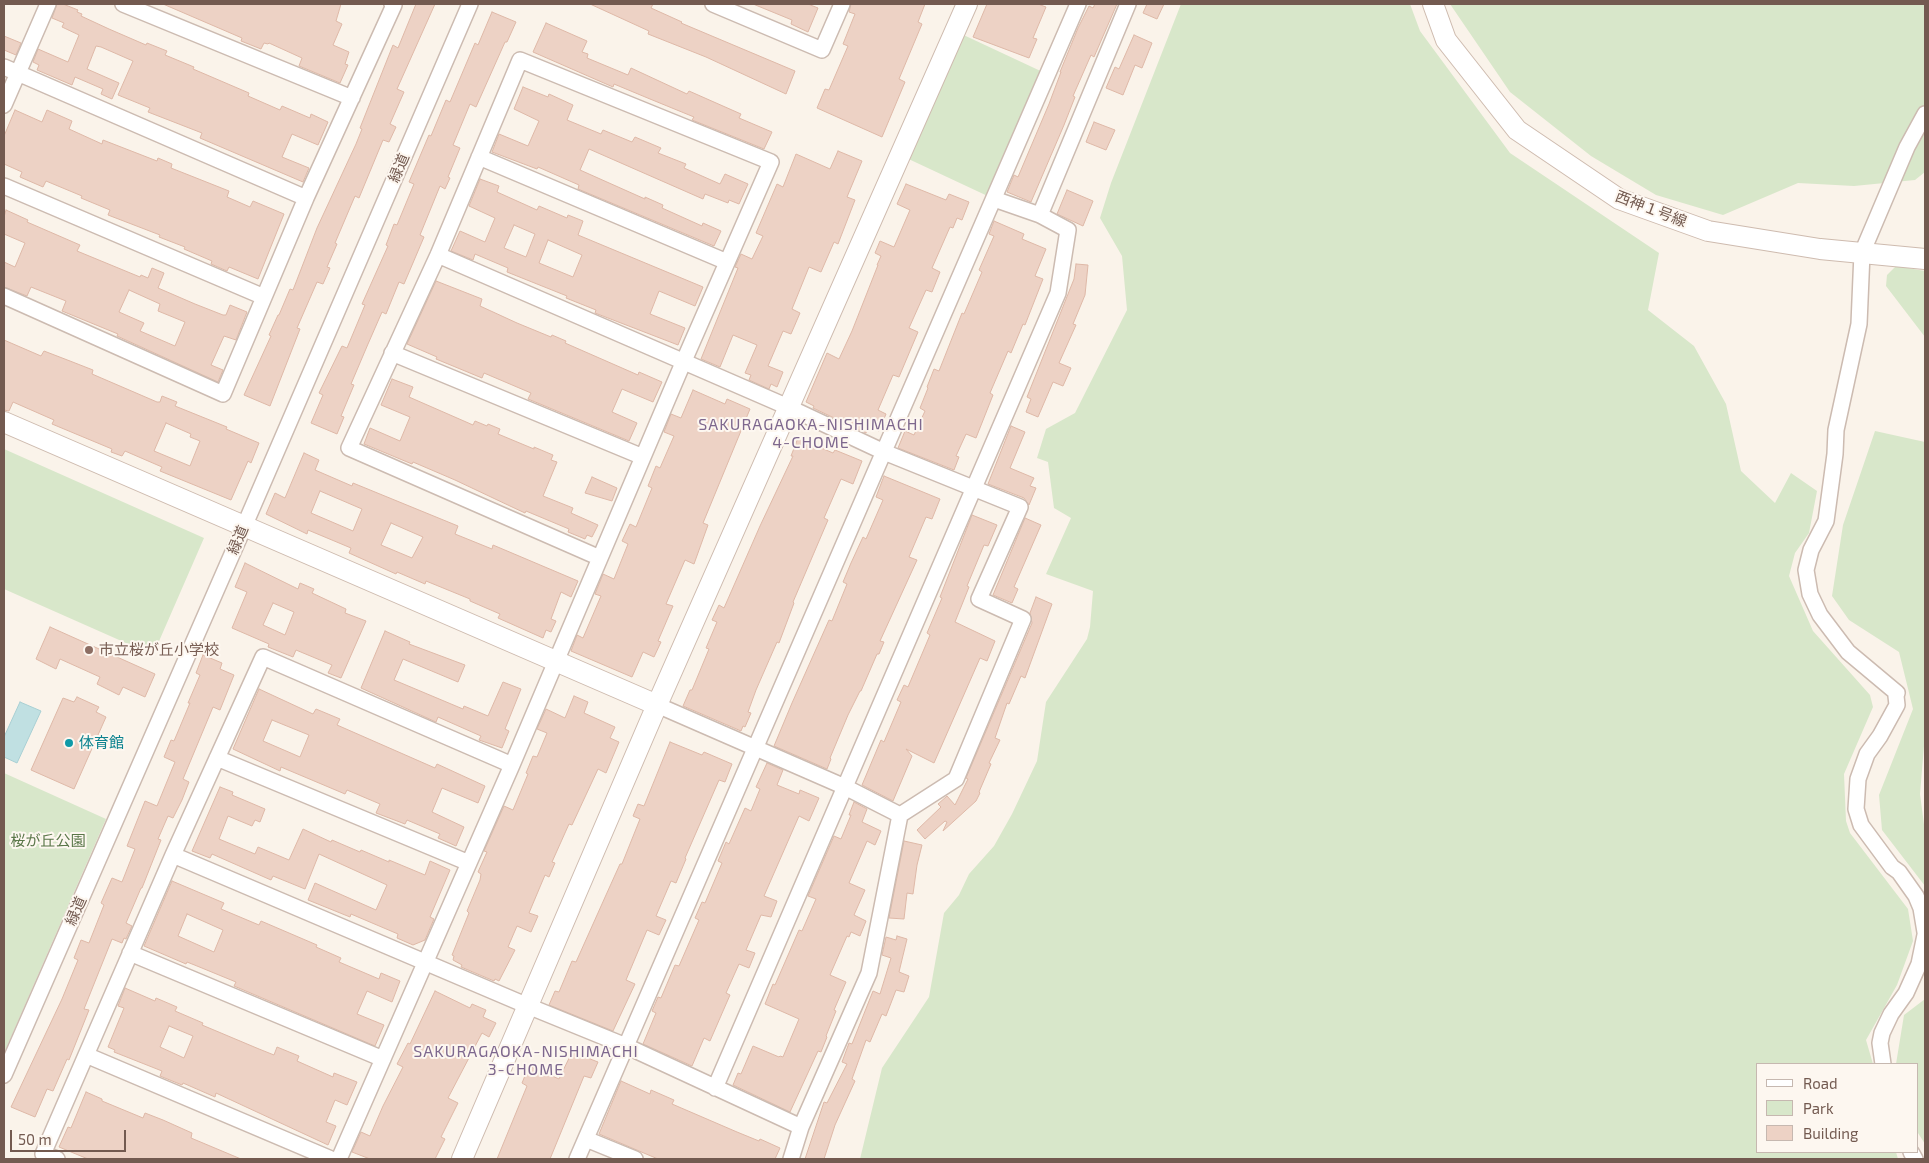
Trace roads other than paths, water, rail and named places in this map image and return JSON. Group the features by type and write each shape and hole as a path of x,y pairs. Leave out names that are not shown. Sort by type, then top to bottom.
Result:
{"street":[{"path":"4,105 11,70 48,4"},
{"path":"123,4 352,98"},
{"path":"4,296 223,394 306,198 394,5 392,4"},
{"name":"緑道","path":"4,1075 470,4"},
{"path":"713,4 822,50 842,4"},
{"path":"462,1159 657,705 967,4"},
{"path":"578,1159 1078,4"},
{"path":"1040,215 1128,4"},
{"name":"西神１号線","path":"1433,4 1446,40 1517,130 1619,199 1708,231 1820,249 1925,259"},
{"path":"339,1159 512,765 683,363 771,162 520,60 438,255 349,448 600,558"},
{"path":"11,70 306,198"},
{"path":"1883,1063 1880,1043 1882,1033 1891,1014 1906,993 1919,964 1925,934 1921,908 1916,896 1861,825 1856,809 1858,779 1867,754 1897,706 1897,693 1848,652 1820,616 1810,594 1806,570 1811,550 1826,521 1835,454 1836,430 1859,324 1862,253 1907,147 1925,114"},
{"path":"479,157 727,262"},
{"path":"4,186 264,297"},
{"path":"715,1088 1058,293 1068,230 1040,215 994,199"},
{"path":"438,255 788,407 884,452 1020,507 979,599 1023,619 956,779 900,815 869,972 801,1127 791,1159"},
{"path":"392,353 643,457"},
{"path":"4,422 845,787 900,815"},
{"path":"57,1159 43,1154 173,855 263,657 512,765"},
{"path":"217,758 469,863"},
{"path":"173,855 626,1046 801,1127"},
{"path":"130,953 383,1059"},
{"path":"86,1055 331,1159"},
{"path":"586,1139 635,1159"}],"water":[{"path":"20,702 41,711 17,763 4,757 4,737"}],"place":[{"name":"市立桜が丘小学校","path":"89,650"},
{"name":"体育館","path":"69,743"}],"district":[{"name":"SAKURAGAOKA-NISHIMACHI 4-CHOME","path":"811,434"},
{"name":"SAKURAGAOKA-NISHIMACHI 3-CHOME","path":"526,1061"}],"park label":[{"name":"桜が丘公園","path":"48,841"}]}
